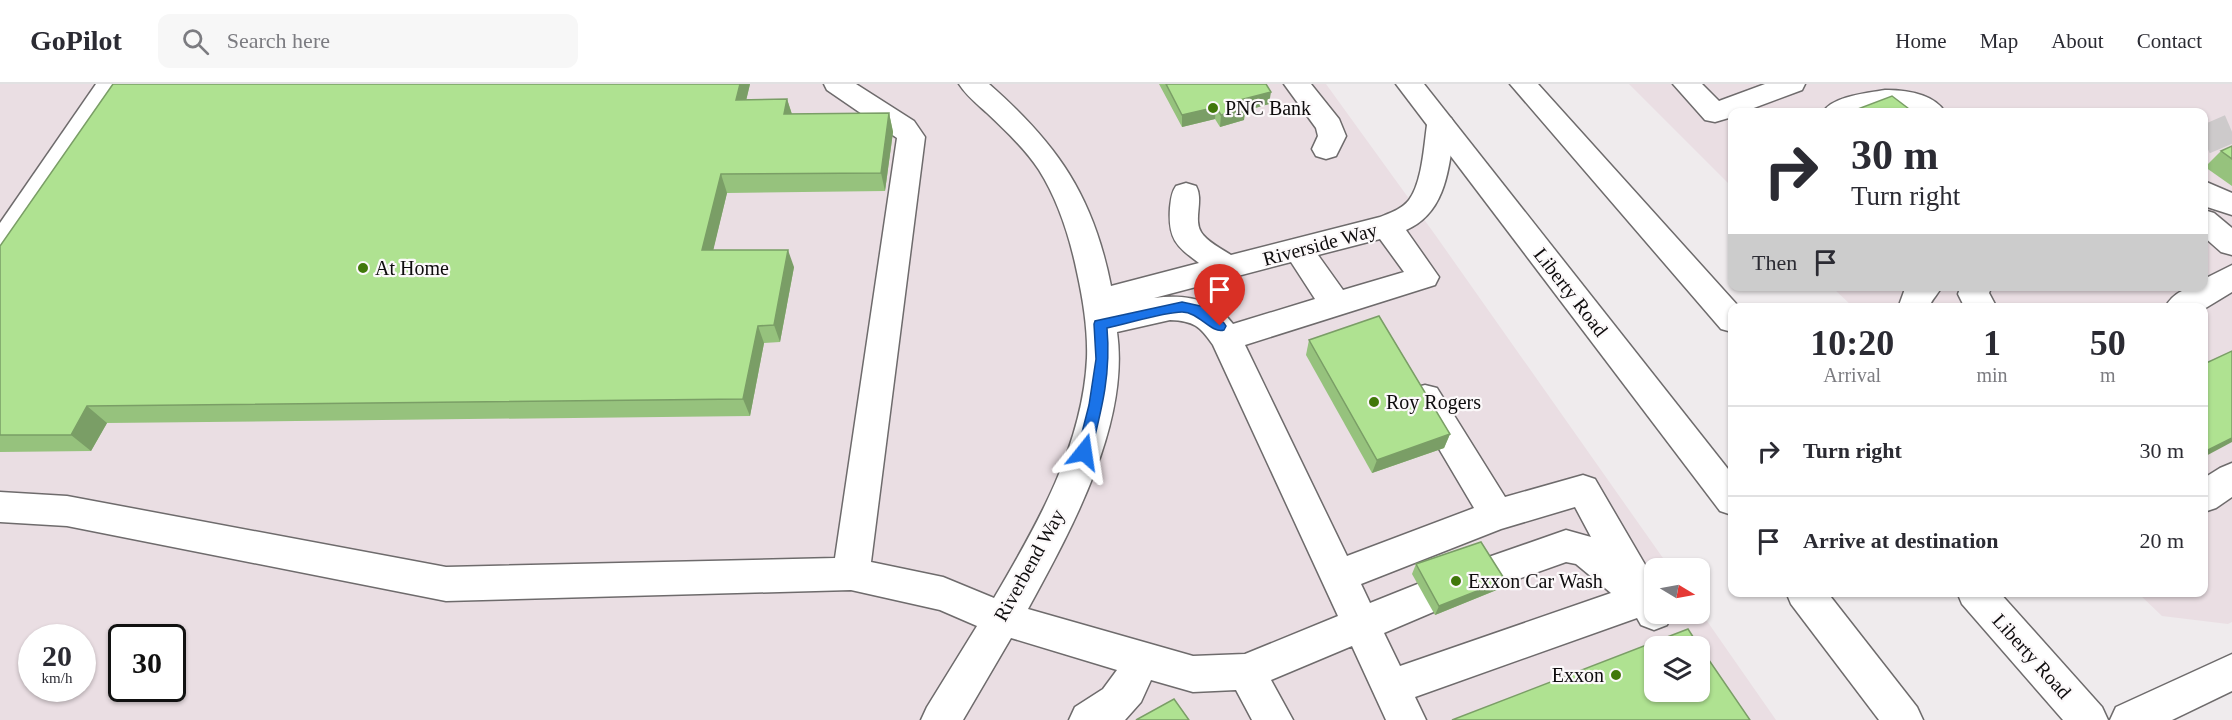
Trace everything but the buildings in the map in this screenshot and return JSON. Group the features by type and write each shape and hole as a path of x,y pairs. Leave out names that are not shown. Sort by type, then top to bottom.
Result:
{"main road":[{"path":"0,246 110,84"},
{"path":"837,84 904,128 910,137 851,574"},
{"name":"Riverbend Way","path":"941,720 1048,538 1080,465 1096,405 1103,359 1092,263 1079,225 1054,171 1010,118 972,84"},
{"path":"1297,84 1329,126 1332,136 1326,149"},
{"name":"Liberty Road","path":"1409,84 1728,495"},
{"path":"1523,84 1728,315"},
{"path":"1686,84 1724,121"},
{"path":"1748,108 1792,84"},
{"path":"1913,84 1944,108"},
{"path":"1846,108 1880,100 1908,101 1926,108"},
{"name":"Riverside Way","path":"1099,313 1227,268 1387,226 1407,218 1422,204 1434,168 1441,125"},
{"path":"1186,193 1184,227 1189,240 1227,268"},
{"path":"2208,194 2232,204"},
{"path":"2208,224 2232,244"},
{"path":"1226,339 1424,277 1387,226"},
{"path":"1298,249 1350,301 1382,326"},
{"path":"2188,303 2232,277"},
{"path":"1099,313 1182,307 1200,311 1214,320 1226,339 1399,704 1644,620"},
{"path":"1412,376 1497,515"},
{"path":"2208,494 2232,478"},
{"path":"1338,576 1497,515 1583,490 1644,595"},
{"path":"0,507 67,511 446,584 851,574 943,594 1000,618 1193,674 1246,672 1425,598"},
{"path":"1490,573 1566,546 1586,551 1644,605"},
{"path":"1808,597 1903,720"},
{"name":"Liberty Road","path":"1979,597 2088,720"},
{"path":"1089,720 1110,709 1127,693 1140,659"},
{"path":"1246,672 1273,720"},
{"path":"2130,720 2232,672"}],"shaded area":[{"path":"0,84 1326,84 1663,558 1644,558 1644,624 1709,624 1776,720 0,720"},
{"path":"1629,84 2232,84 2232,622 2228,624 2162,616 2142,597 2208,597 2208,303 1849,303 1836,291 2208,291 2208,108 1728,108 1728,183"}],"tunnel":[{"path":"2208,138 2232,128"}],"place":[{"name":"PNC Bank","path":"1213,108"},
{"name":"At Home","path":"363,268"},
{"name":"Roy Rogers","path":"1374,402"},
{"name":"Exxon Car Wash","path":"1456,581"},
{"name":"Exxon","path":"1616,675"}],"route":[{"path":"1084,452 1096,405 1103,359 1100,324 1182,307 1200,311 1220,326"}]}
